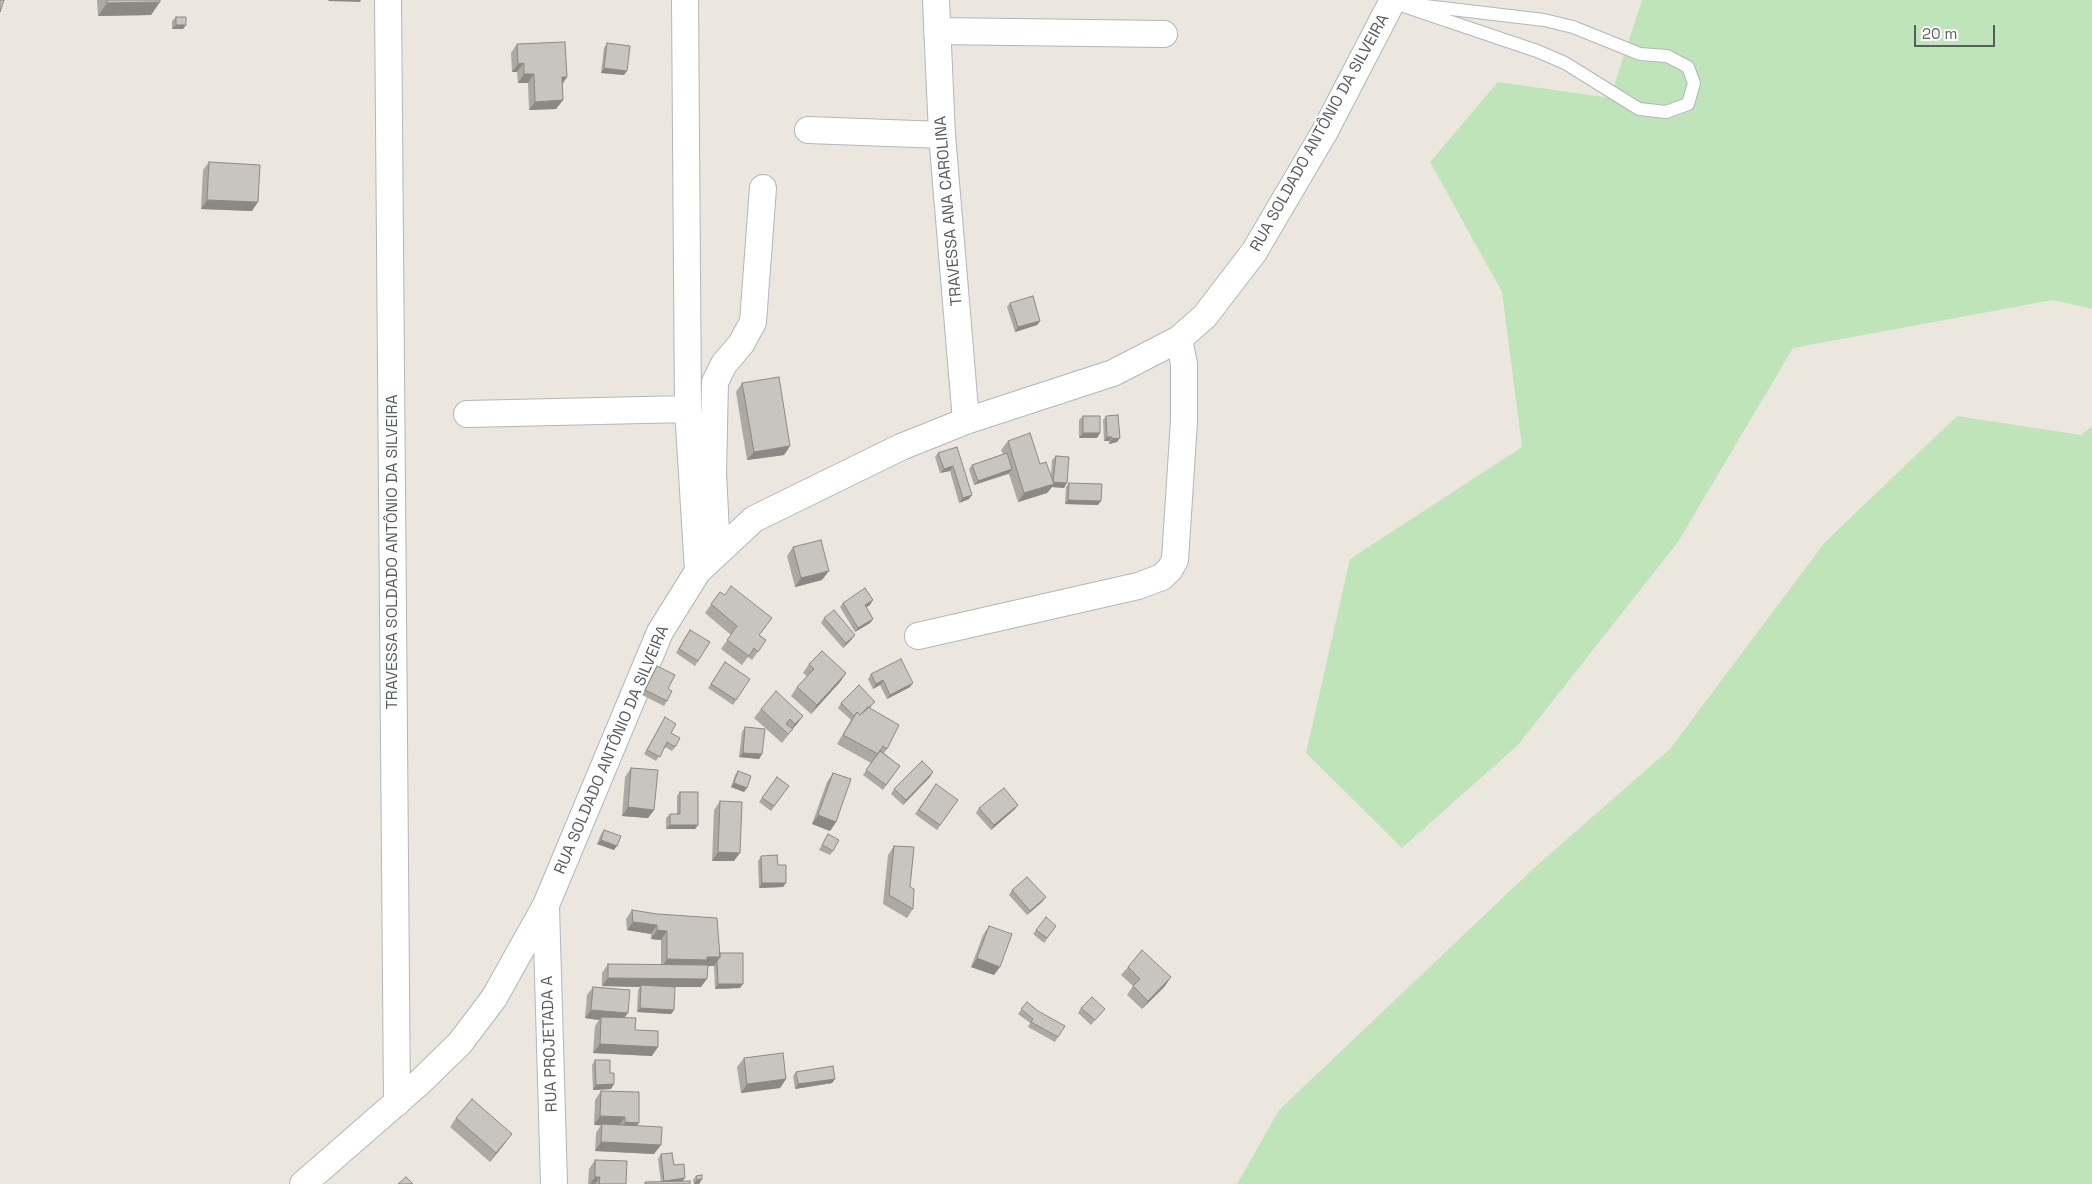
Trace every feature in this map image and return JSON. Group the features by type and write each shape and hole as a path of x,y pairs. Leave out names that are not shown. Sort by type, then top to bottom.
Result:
{"street":[{"name":"TRAVESSA SOLDADO ANTÔNIO DA SILVEIRA","path":"388,0 397,1104"},
{"path":"686,0 688,409 698,571"},
{"name":"TRAVESSA ANA CAROLINA","path":"936,0 942,135 966,421"},
{"name":"RUA SOLDADO ANTÔNIO DA SILVEIRA","path":"303,1184 397,1104 460,1042 494,998 546,905 660,632 698,571 754,519 900,447 966,421 1114,374 1179,339 1205,316 1254,252 1324,133 1393,1"},
{"path":"937,31 1164,34"},
{"path":"808,130 942,135"},
{"path":"718,552 713,473 714,382 724,364 741,344 753,322 763,188"},
{"path":"918,636 1138,586 1162,577 1170,569 1175,560 1184,421 1184,364 1179,339"},
{"path":"467,414 688,409"},
{"name":"RUA PROJETADA A","path":"546,905 554,1184"}],"lane":[{"path":"1393,1 1544,20 1573,27 1640,54 1667,56 1688,66 1694,83 1688,104 1666,112 1639,109 1565,63 1537,51 1393,1"}],"green space":[{"path":"1642,0 2092,0 2092,309 2053,300 1793,348 1678,542 1518,745 1402,848 1306,753 1350,559 1522,447 1502,292 1430,162 1498,82 1610,98"},
{"path":"1957,416 2081,435 2092,426 2092,1184 1237,1184 1279,1110 1534,868 1670,749 1825,542"}],"building":[{"path":"0,0 4,0 0,12"},
{"path":"107,0 160,0 160,2 107,3"},
{"path":"176,17 186,17 186,25 176,25"},
{"path":"565,42 567,77 562,77 563,100 535,102 534,74 524,74 524,63 518,64 517,44"},
{"path":"607,43 630,46 627,71 604,68"},
{"path":"209,162 260,165 258,202 207,200"},
{"path":"1033,296 1040,321 1018,327 1010,303"},
{"path":"779,377 790,446 754,452 742,383"},
{"path":"1118,415 1120,438 1112,439 1112,437 1107,437 1106,416"},
{"path":"1083,416 1100,416 1100,433 1083,433"},
{"path":"1030,433 1040,464 1046,462 1054,484 1024,493 1008,441"},
{"path":"957,447 972,495 963,498 953,466 944,469 938,453"},
{"path":"1007,453 1012,469 978,481 972,465"},
{"path":"1056,456 1069,457 1067,483 1053,482"},
{"path":"1069,483 1102,484 1101,501 1068,500"},
{"path":"821,540 829,571 801,578 793,547"},
{"path":"731,586 772,618 759,635 766,640 758,652 754,648 749,656 727,640 737,626 711,604 720,592 725,595"},
{"path":"865,588 873,600 865,605 873,619 858,628 843,603"},
{"path":"834,610 855,635 846,643 824,618"},
{"path":"690,630 710,642 698,661 679,649"},
{"path":"822,651 846,673 817,705 797,687 814,669 809,664"},
{"path":"901,659 913,683 890,695 883,680 876,684 871,674"},
{"path":"725,662 750,679 736,700 711,684"},
{"path":"657,666 675,675 668,689 672,691 667,701 645,690"},
{"path":"859,685 875,702 860,715 857,712 854,716 841,703"},
{"path":"776,691 803,716 795,724 790,719 786,724 793,729 788,734 761,709"},
{"path":"868,707 899,725 887,749 883,746 878,754 843,735 857,712 860,715"},
{"path":"665,717 676,724 671,733 680,738 675,747 667,742 660,757 647,750"},
{"path":"745,727 765,729 762,754 743,753"},
{"path":"880,751 900,766 886,785 866,770"},
{"path":"922,761 933,772 906,800 894,789"},
{"path":"631,768 658,770 654,810 628,807"},
{"path":"738,771 751,776 747,788 734,783"},
{"path":"833,773 851,779 836,822 818,815"},
{"path":"777,777 789,786 774,806 762,798"},
{"path":"936,784 958,800 940,825 919,810"},
{"path":"1004,788 1018,805 994,825 979,808"},
{"path":"680,792 698,792 698,825 670,825 670,814 680,814"},
{"path":"720,801 742,802 740,853 718,852"},
{"path":"604,830 621,836 617,846 601,840"},
{"path":"828,834 839,840 833,851 822,845"},
{"path":"894,846 914,847 910,887 914,889 913,909 889,895"},
{"path":"777,855 778,865 786,865 786,883 762,883 761,856"},
{"path":"1027,877 1046,897 1030,911 1012,890"},
{"path":"632,910 657,914 717,918 720,957 707,957 707,960 667,959 667,931 657,930 657,925 633,922"},
{"path":"1046,917 1056,926 1047,938 1036,930"},
{"path":"989,926 1012,934 1000,967 977,958"},
{"path":"1142,950 1171,977 1148,1001 1133,986 1140,979 1128,967"},
{"path":"720,953 743,953 743,984 718,984 717,961"},
{"path":"608,964 708,965 707,979 608,978"},
{"path":"641,985 675,987 674,1010 640,1008"},
{"path":"593,987 630,990 628,1013 591,1010"},
{"path":"1092,997 1105,1009 1095,1020 1081,1008"},
{"path":"1027,1002 1038,1011 1065,1026 1058,1037 1031,1022 1033,1019 1021,1009"},
{"path":"601,1017 636,1018 635,1030 658,1031 658,1047 600,1044"},
{"path":"783,1053 786,1079 747,1084 744,1058"},
{"path":"595,1060 610,1060 610,1073 614,1073 614,1084 596,1085"},
{"path":"833,1066 835,1079 798,1084 796,1072"},
{"path":"601,1091 639,1092 639,1123 625,1122 625,1117 600,1116"},
{"path":"472,1099 512,1134 496,1153 456,1118"},
{"path":"602,1124 662,1127 661,1145 601,1142"},
{"path":"672,1153 674,1165 684,1164 685,1178 664,1181 661,1154"},
{"path":"595,1160 627,1161 626,1184 599,1184 600,1177 595,1177"},
{"path":"702,1175 702,1179 697,1180 696,1176"},
{"path":"406,1177 413,1184 398,1184"},
{"path":"690,1181 690,1184 646,1184 645,1182"}]}
